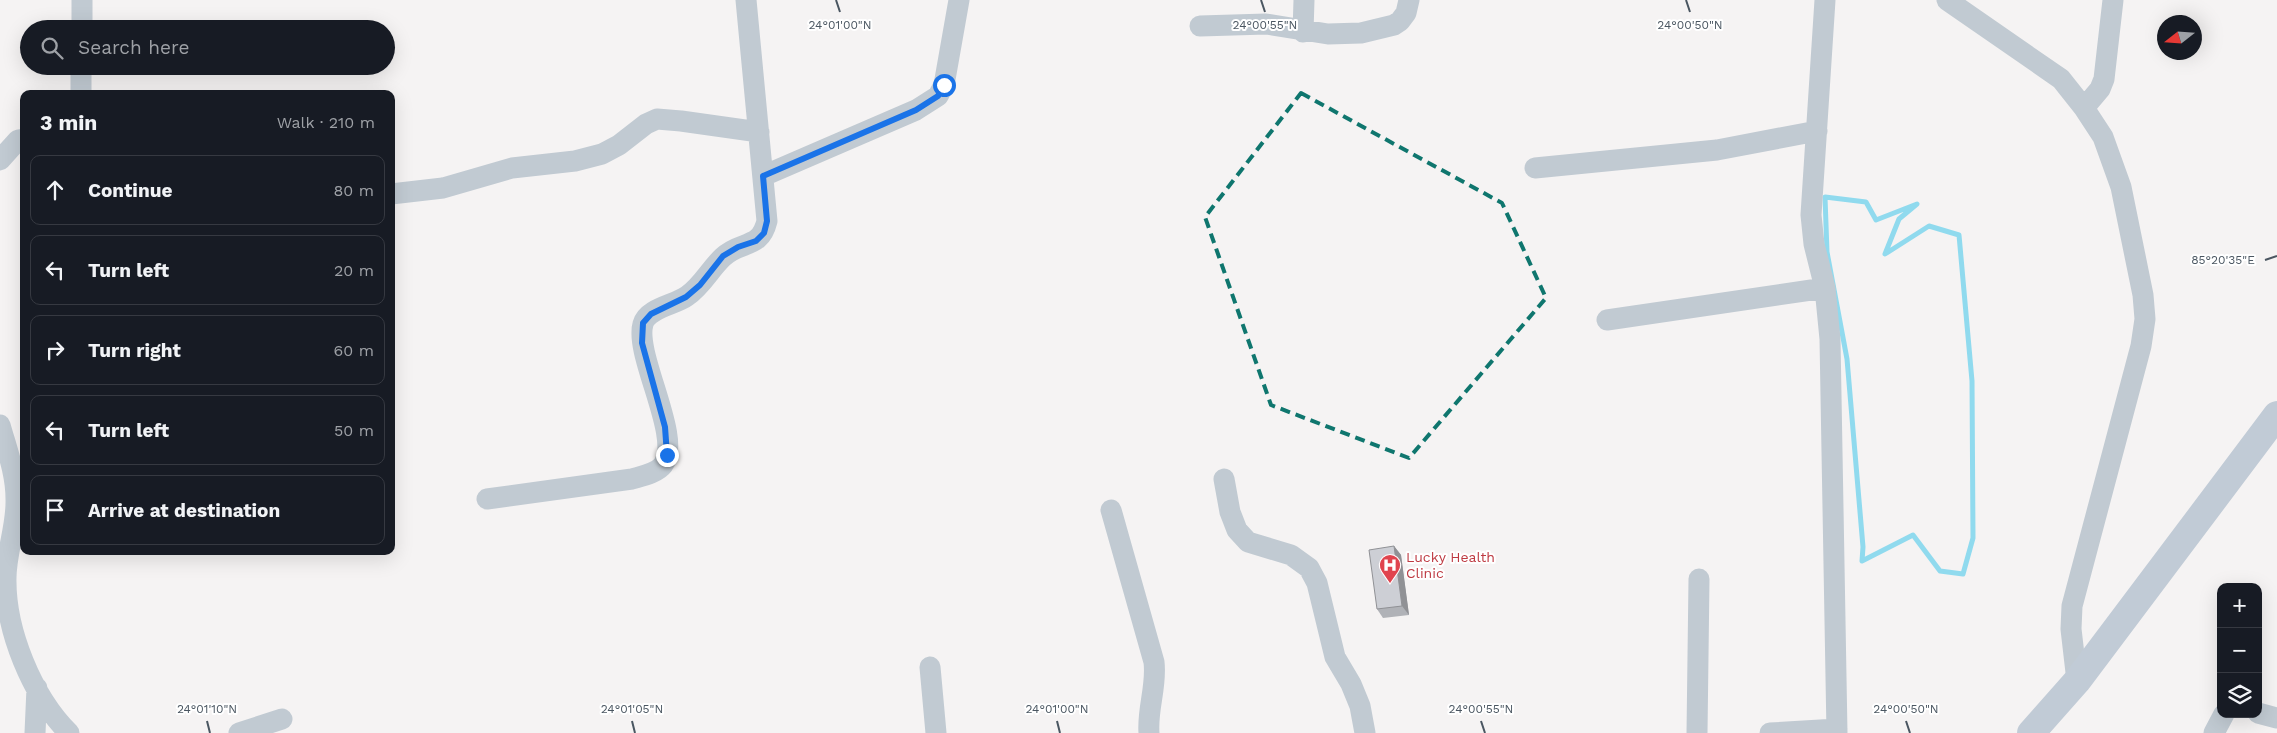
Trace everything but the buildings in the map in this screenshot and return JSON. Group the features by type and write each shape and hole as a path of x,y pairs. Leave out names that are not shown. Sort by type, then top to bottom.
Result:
{"main road":[{"path":"2031,733 2077,681 2277,415"}],"street":[{"path":"82,0 82,20"},
{"path":"487,499 632,479 663,466 667,455 665,427 642,343 643,323 651,314 686,297 700,285 723,256 738,247 756,241 764,233 767,221 746,0"},
{"path":"763,176 916,110 938,96 944,85 959,0"},
{"path":"1303,32 1304,0"},
{"path":"1200,26 1266,24 1284,26 1303,32 1342,35 1394,25 1406,13 1409,0"},
{"path":"1770,733 1837,731 1830,339 1824,288 1814,244 1812,215 1825,0"},
{"path":"1947,0 2061,80 2084,108 2103,137 2122,187 2143,295 2145,319 2141,346 2072,606 2071,628 2077,681"},
{"path":"2084,108 2100,89 2104,79 2113,0"},
{"path":"80,90 81,75"},
{"path":"395,194 444,188 512,168 575,161 602,154 619,145 646,124 658,120 681,121 759,132"},
{"path":"1535,168 1708,151 1817,131"},
{"path":"0,160 20,139"},
{"path":"1607,320 1824,288"},
{"path":"0,425 20,499 6,576 7,594 17,644 37,688 69,733"},
{"path":"1224,479 1230,512 1237,530 1248,542 1291,555 1308,568 1317,583 1335,657 1351,684 1360,706 1365,733"},
{"path":"1111,510 1154,662 1155,680 1148,717 1149,733"},
{"path":"1697,733 1699,579"},
{"path":"930,667 936,733"},
{"path":"35,733 37,688"},
{"path":"2262,714 2277,718"},
{"path":"2214,733 2222,718"},
{"path":"239,733 282,719"}],"highlighted area":[{"path":"1301,93 1502,203 1546,298 1409,458 1271,405 1205,217"}],"waterway":[{"path":"1825,197 1866,202 1876,220 1917,204 1899,219 1885,254 1929,226 1959,235 1972,381 1973,538 1963,574 1940,571 1913,535 1862,561 1863,547 1847,359 1827,252 1825,197"}],"place":[{"name":"Lucky Health Clinic","path":"1390,584"}],"route":[{"path":"667,455 665,427 642,343 643,323 651,314 686,297 700,285 723,256 738,247 756,241 764,233 767,221 763,176 916,110 938,96 944,85"}]}
